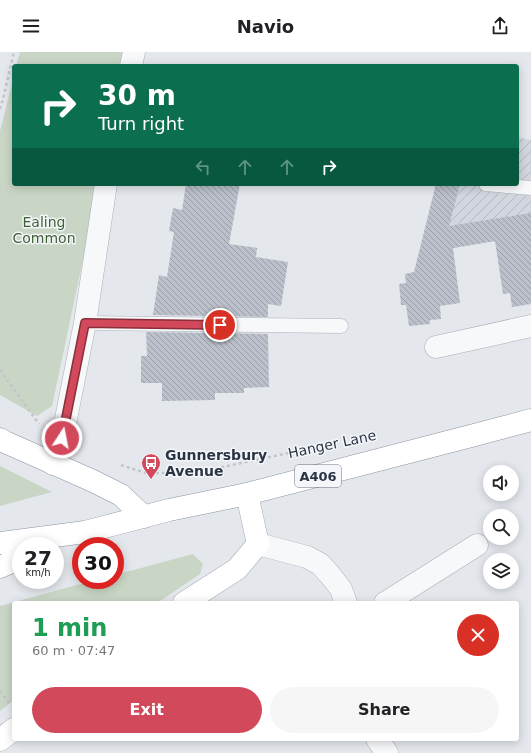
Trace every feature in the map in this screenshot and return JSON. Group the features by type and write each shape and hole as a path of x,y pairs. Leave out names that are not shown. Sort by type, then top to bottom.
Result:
{"main road":[{"name":"Hanger Lane","path":"0,543 85,532 169,510 247,494 531,420"},
{"path":"0,439 121,495 144,517"},
{"path":"187,601 237,569 258,544 247,494"},
{"name":"Hanger Lane","path":"64,541 85,532"},
{"path":"0,567 12,562"},
{"path":"11,753 0,741 12,731"}],"street":[{"path":"131,64 134,52"},
{"path":"53,464 61,444 85,323 106,186"},
{"path":"436,347 531,326"},
{"path":"258,544 308,557 320,564 341,589 345,601"},
{"path":"388,601 477,545"},
{"path":"378,741 386,753"}],"lane":[{"path":"508,186 531,188"},
{"path":"85,323 341,326"}],"path":[{"path":"0,109 14,52"},
{"path":"0,370 43,430"},
{"name":"Hanger Lane","path":"117,463 146,473 195,474 327,445"},
{"path":"0,691 9,703"}],"shaded area":[{"path":"519,137 531,140 531,235 419,254 436,186 519,186"}],"green space":[{"path":"20,52 128,52 125,64 17,64"},
{"name":"Ealing Common","path":"12,84 12,186 99,186 52,406 37,416 0,395 0,131"},
{"path":"0,466 52,492 0,506"},
{"path":"193,554 203,564 200,574 160,601 18,601 72,586 72,589 124,589 124,573"},
{"path":"12,603 12,702 0,711 0,606"}],"building":[{"path":"186,186 240,186 229,244 257,248 256,257 288,262 281,306 268,304 268,317 153,315 159,275 167,277 174,232 169,231 173,208 182,210"},
{"path":"436,186 459,186 449,226 531,213 531,304 512,307 510,293 503,294 495,241 453,248 460,303 440,306 441,319 430,320 430,324 409,326 406,305 401,305 399,284 406,283 405,274 414,272"},
{"path":"146,332 268,334 269,387 244,388 244,393 215,393 215,400 162,401 162,383 141,383 141,356 147,356"}],"place":[{"name":"Gunnersbury Avenue","path":"151,480"}],"route":[{"path":"62,438 85,323 220,325"}]}
